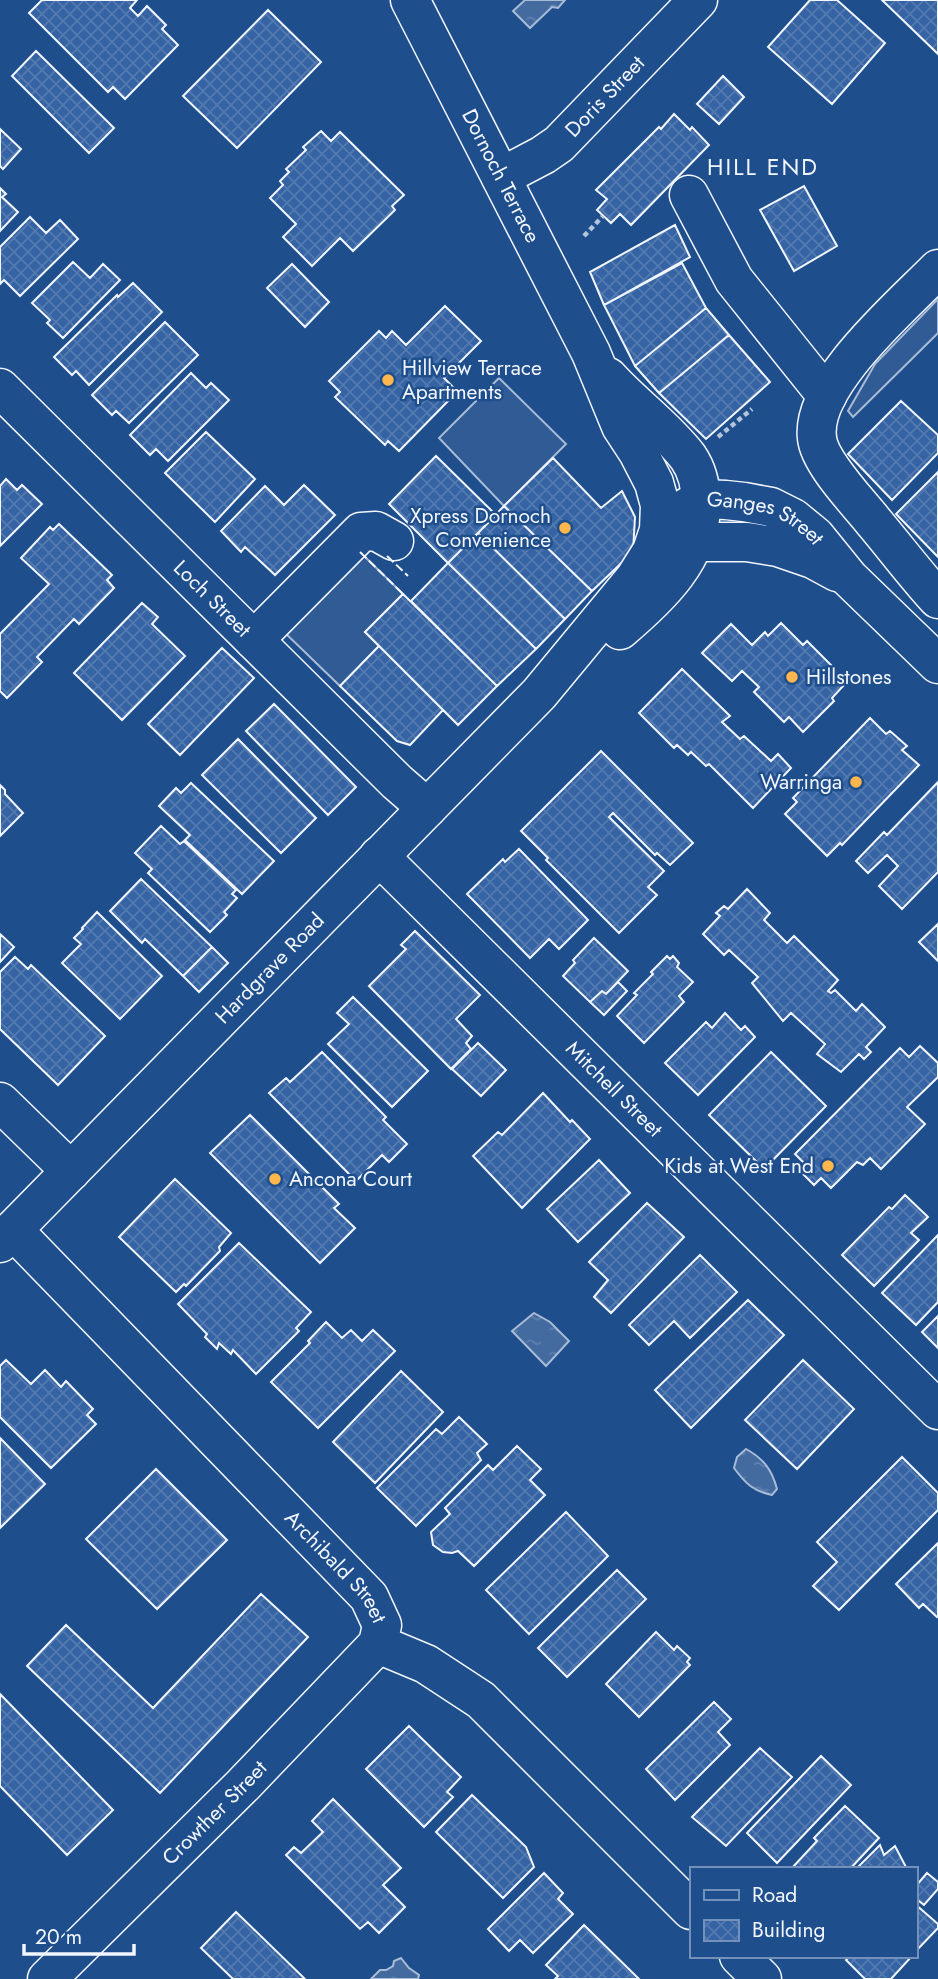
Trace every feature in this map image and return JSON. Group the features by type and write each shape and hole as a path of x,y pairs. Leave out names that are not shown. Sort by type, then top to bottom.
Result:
{"street":[{"name":"Dornoch Terrace","path":"410,0 591,353 621,426 650,473 659,499 659,523"},
{"name":"Doris Street","path":"502,177 559,144 698,0"},
{"path":"689,195 734,280 824,405"},
{"path":"938,269 849,360 824,405 817,440 828,464 938,599"},
{"name":"Dornoch Terrace","path":"591,353 620,390 687,456 697,475 699,519"},
{"name":"Loch Street","path":"0,388 397,782 427,808"},
{"name":"Ganges Street","path":"659,523 699,519 756,503 793,518 815,536 856,585 938,664"},
{"name":"Hardgrave Road","path":"539,694 634,618 675,576 685,562 699,519"},
{"name":"Hardgrave Road","path":"6,1237 539,694 643,567 655,544 659,523"},
{"path":"254,640 362,532 376,531 394,541"},
{"name":"Mitchell Street","path":"379,856 938,1410"},
{"path":"0,1102 71,1171"},
{"name":"Archibald Street","path":"6,1237 369,1597 382,1625 378,1644 426,1664 481,1700 690,1909"},
{"name":"Crowther Street","path":"47,1979 243,1785 378,1644"},
{"path":"741,1958 762,1979"}],"path":[{"path":"584,236 603,216"},
{"path":"718,438 752,409"}],"shaded area":[{"path":"938,299 938,333 853,417 848,411 875,364"},
{"path":"499,378 566,444 504,506 439,438"},
{"path":"359,551 403,594 365,632 379,646 340,686 282,630"}],"water":[{"path":"525,0 565,0 558,8 552,7 530,28 513,11"},
{"path":"534,1313 550,1322 569,1341 546,1366 512,1331"},
{"path":"746,1449 762,1461 773,1476 777,1489 772,1495 750,1486 734,1468 737,1457"},
{"path":"401,1958 419,1975 418,1979 371,1979 380,1970 393,1966 394,1961"}],"building":[{"path":"42,0 137,0 130,8 138,16 147,6 166,25 162,29 178,45 125,99 113,87 108,92 29,13"},
{"path":"810,0 837,0 885,43 832,104 768,47"},
{"path":"882,0 938,0 938,54"},
{"path":"268,10 321,62 237,148 183,96"},
{"path":"36,51 114,128 89,153 12,76"},
{"path":"723,76 744,97 719,124 697,104"},
{"path":"674,114 690,130 692,127 709,145 631,225 620,214 611,223 597,210 607,199 596,190"},
{"path":"0,129 21,149 3,169 0,166"},
{"path":"321,131 331,141 340,132 404,195 392,206 395,210 353,251 340,238 312,266 283,237 296,224 270,198 283,185 280,181 289,172 286,169 306,150 303,147"},
{"path":"804,186 837,246 794,271 760,210"},
{"path":"0,188 6,194 2,197 18,212 0,231"},
{"path":"30,217 46,233 60,220 78,239 20,296 4,280 0,284 0,247"},
{"path":"675,225 690,257 604,305 590,272"},
{"path":"73,262 90,278 103,264 120,280 63,338 47,323 50,320 32,303"},
{"path":"682,263 706,308 635,366 604,305"},
{"path":"292,264 329,302 305,327 267,288"},
{"path":"133,283 162,312 89,385 76,371 72,375 54,357 117,295 118,297"},
{"name":"Hillview Terrace Apartments","path":"445,306 481,341 444,378 453,387 446,394 451,398 399,451 388,441 385,445 335,397 340,392 329,381 379,331 386,338 392,331 406,345"},
{"path":"706,308 729,335 659,393 635,366"},
{"path":"165,322 198,355 129,423 116,411 112,415 92,395"},
{"path":"729,335 770,382 706,439 659,393"},
{"path":"191,373 206,388 211,383 229,400 168,461 156,449 150,455 130,435"},
{"path":"901,401 938,435 938,453 892,500 848,454"},
{"path":"206,432 255,479 215,522 165,473"},
{"path":"436,456 496,515 448,563 389,504"},
{"path":"553,458 601,508 622,491 635,517 633,552 592,591 504,506"},
{"path":"938,472 938,557 896,514"},
{"path":"6,479 17,490 22,485 42,504 0,546 0,486"},
{"path":"304,485 335,515 275,575 245,547 241,552 221,531 265,486 284,505"},
{"path":"504,506 592,591 565,619 478,533"},
{"path":"59,524 112,575 107,580 114,588 79,624 74,619 37,657 42,662 7,698 0,691 0,634 49,584 21,558 50,527 53,530"},
{"path":"478,533 565,619 536,649 448,563"},
{"path":"448,563 536,649 497,686 411,601"},
{"path":"403,594 497,686 458,725 365,632"},
{"path":"142,603 158,617 152,624 185,656 122,720 74,673"},
{"name":"Hillstones","path":"781,623 803,645 807,641 834,668 831,672 844,685 832,698 834,701 803,732 789,717 784,722 754,692 759,687 742,671 732,681 702,653 731,624 752,645 765,632 768,636"},
{"path":"379,646 443,710 410,745 397,741 340,686"},
{"path":"222,648 254,678 180,755 148,724"},
{"path":"682,669 730,716 722,722 740,739 744,736 771,761 778,754 791,768 753,808 709,764 706,766 691,752 688,755 677,745 674,748 639,713"},
{"path":"274,704 356,787 328,815 246,731"},
{"name":"Warringa","path":"870,718 886,734 890,731 907,746 902,750 919,765 842,845 840,843 827,856 785,814 797,802 793,798"},
{"path":"238,739 316,818 281,853 202,775"},
{"path":"601,751 693,843 670,865 657,853 655,855 613,813 609,817 664,871 648,887 657,895 619,933 521,831"},
{"path":"938,782 938,872 902,909 879,886 898,866 887,855 868,873 856,861 884,832 887,835"},
{"path":"191,783 274,861 242,894 185,840 190,835 159,806 176,788 181,793"},
{"path":"0,785 23,813 0,836"},
{"path":"161,826 180,844 184,841 236,890 232,894 237,898 224,912 227,915 210,932 148,873 152,869 135,853"},
{"path":"519,849 588,920 559,949 549,939 530,958 467,894 503,859 505,862"},
{"path":"141,879 212,947 183,976 145,939 142,943 110,911"},
{"path":"747,889 770,913 764,920 787,943 794,936 838,980 828,991 831,993 835,990 856,1011 862,1004 885,1027 866,1047 871,1052 864,1059 859,1054 841,1072 817,1054 825,1044 791,1013 783,1021 752,983 758,977 729,950 724,955 703,934 720,916 716,913 724,906 728,909"},
{"path":"97,912 162,976 120,1019 62,963 81,944 74,938"},
{"path":"938,924 938,961 919,942"},
{"path":"415,931 480,995 456,1019 472,1036 466,1043 471,1049 451,1069 369,986 406,949 401,945"},
{"path":"0,934 14,947 0,962"},
{"path":"594,938 628,971 606,994 602,991 590,1002 563,976 575,963 573,960"},
{"path":"212,947 228,963 199,992 183,976"},
{"path":"667,956 670,959 673,956 679,963 677,967 693,982 679,996 684,1002 644,1043 617,1016"},
{"path":"15,957 28,969 31,965 105,1036 58,1085 0,1029 0,972"},
{"path":"618,982 627,991 604,1015 590,1002 602,991 606,994"},
{"path":"353,997 428,1071 392,1107 328,1044 349,1024 337,1013"},
{"path":"725,1013 741,1030 745,1026 755,1037 698,1095 665,1063 706,1022 712,1028"},
{"path":"478,1043 506,1070 481,1096 452,1069"},
{"path":"920,1046 938,1063 938,1077 907,1107 925,1124 881,1169 870,1158 863,1165 857,1162 831,1188 821,1178 814,1185 800,1171 806,1165 795,1154 900,1048 909,1057"},
{"path":"322,1052 386,1117 383,1120 407,1144 389,1162 382,1155 356,1181 269,1093 286,1078 290,1082"},
{"path":"771,1052 826,1106 764,1169 709,1115"},
{"path":"543,1093 590,1139 522,1208 473,1156 498,1132 502,1135"},
{"name":"Ancona Court","path":"250,1115 339,1204 334,1208 355,1228 320,1263 210,1153"},
{"path":"599,1160 630,1193 578,1242 547,1209"},
{"path":"175,1179 231,1233 219,1247 220,1251 186,1286 184,1284 176,1292 119,1237"},
{"path":"905,1195 928,1217 911,1233 919,1240 874,1286 842,1255 889,1207 892,1209"},
{"path":"647,1203 684,1237 611,1313 594,1297 608,1280 589,1262"},
{"path":"938,1235 938,1302 916,1325 882,1293"},
{"path":"239,1243 311,1312 296,1328 299,1331 256,1374 233,1350 231,1354 219,1343 217,1349 205,1337 207,1334 178,1304"},
{"path":"700,1255 737,1292 690,1338 674,1321 649,1345 629,1325"},
{"path":"748,1300 784,1335 691,1428 655,1390"},
{"path":"938,1316 938,1348 922,1332"},
{"path":"326,1322 342,1338 351,1330 362,1341 373,1330 395,1351 318,1428 271,1382 310,1343 308,1341"},
{"path":"6,1360 31,1384 45,1370 61,1387 66,1381 93,1409 87,1415 96,1424 51,1468 0,1417 0,1366"},
{"path":"803,1360 854,1409 797,1469 745,1420"},
{"path":"401,1371 443,1412 375,1483 333,1442"},
{"path":"459,1417 487,1444 477,1453 481,1460 416,1526 377,1488 436,1429 442,1434"},
{"path":"0,1438 45,1484 0,1528"},
{"path":"517,1446 541,1469 530,1480 545,1495 474,1566 458,1551 443,1552 433,1545 431,1532 450,1514 445,1508 488,1465 493,1470"},
{"path":"902,1457 938,1493 938,1510 839,1610 813,1586 837,1562 817,1542"},
{"path":"156,1469 227,1540 157,1609 86,1539"},
{"path":"566,1512 608,1556 529,1634 486,1590"},
{"path":"938,1543 937,1617 923,1604 919,1608 896,1584"},
{"path":"617,1570 646,1599 567,1677 538,1648"},
{"path":"261,1594 308,1637 160,1793 27,1666 66,1625 153,1708"},
{"path":"656,1632 674,1650 677,1646 690,1658 687,1662 690,1665 639,1717 606,1684"},
{"path":"0,1694 113,1810 67,1855 0,1786"},
{"path":"714,1702 731,1719 718,1732 730,1745 675,1800 646,1769"},
{"path":"409,1726 461,1777 447,1792 453,1797 424,1827 366,1769"},
{"path":"760,1748 792,1777 726,1846 692,1817"},
{"path":"821,1756 851,1785 777,1863 747,1833"},
{"path":"472,1795 526,1847 534,1867 503,1898 436,1832"},
{"path":"333,1799 401,1868 383,1885 405,1907 379,1933 368,1922 360,1929 286,1855 294,1847 301,1853 323,1832 312,1821"},
{"path":"845,1806 879,1838 852,1867 793,1867 817,1841 814,1838"},
{"path":"880,1845 884,1855 895,1846 906,1867 858,1867"},
{"path":"544,1873 563,1893 558,1899 573,1914 533,1953 520,1940 509,1951 488,1929"},
{"path":"927,1873 938,1882 938,1889 924,1905 917,1900 917,1885"},
{"path":"917,1906 938,1924 938,1928 917,1950"},
{"path":"236,1912 305,1979 233,1979 201,1948"},
{"path":"584,1925 639,1979 555,1979 558,1976 546,1965"},
{"path":"910,1958 891,1979 865,1979 846,1960"}],"fence":[{"path":"360,552 403,594"},
{"path":"387,556 408,576"}],"place":[{"name":"Hillview Terrace Apartments","path":"388,380"},
{"name":"Xpress Dornoch Convenience","path":"565,528"},
{"name":"Hillstones","path":"792,677"},
{"name":"Warringa","path":"856,782"},
{"name":"Kids at West End","path":"828,1166"},
{"name":"Ancona Court","path":"275,1179"}],"district":[{"name":"HILL END","path":"763,167"}]}
